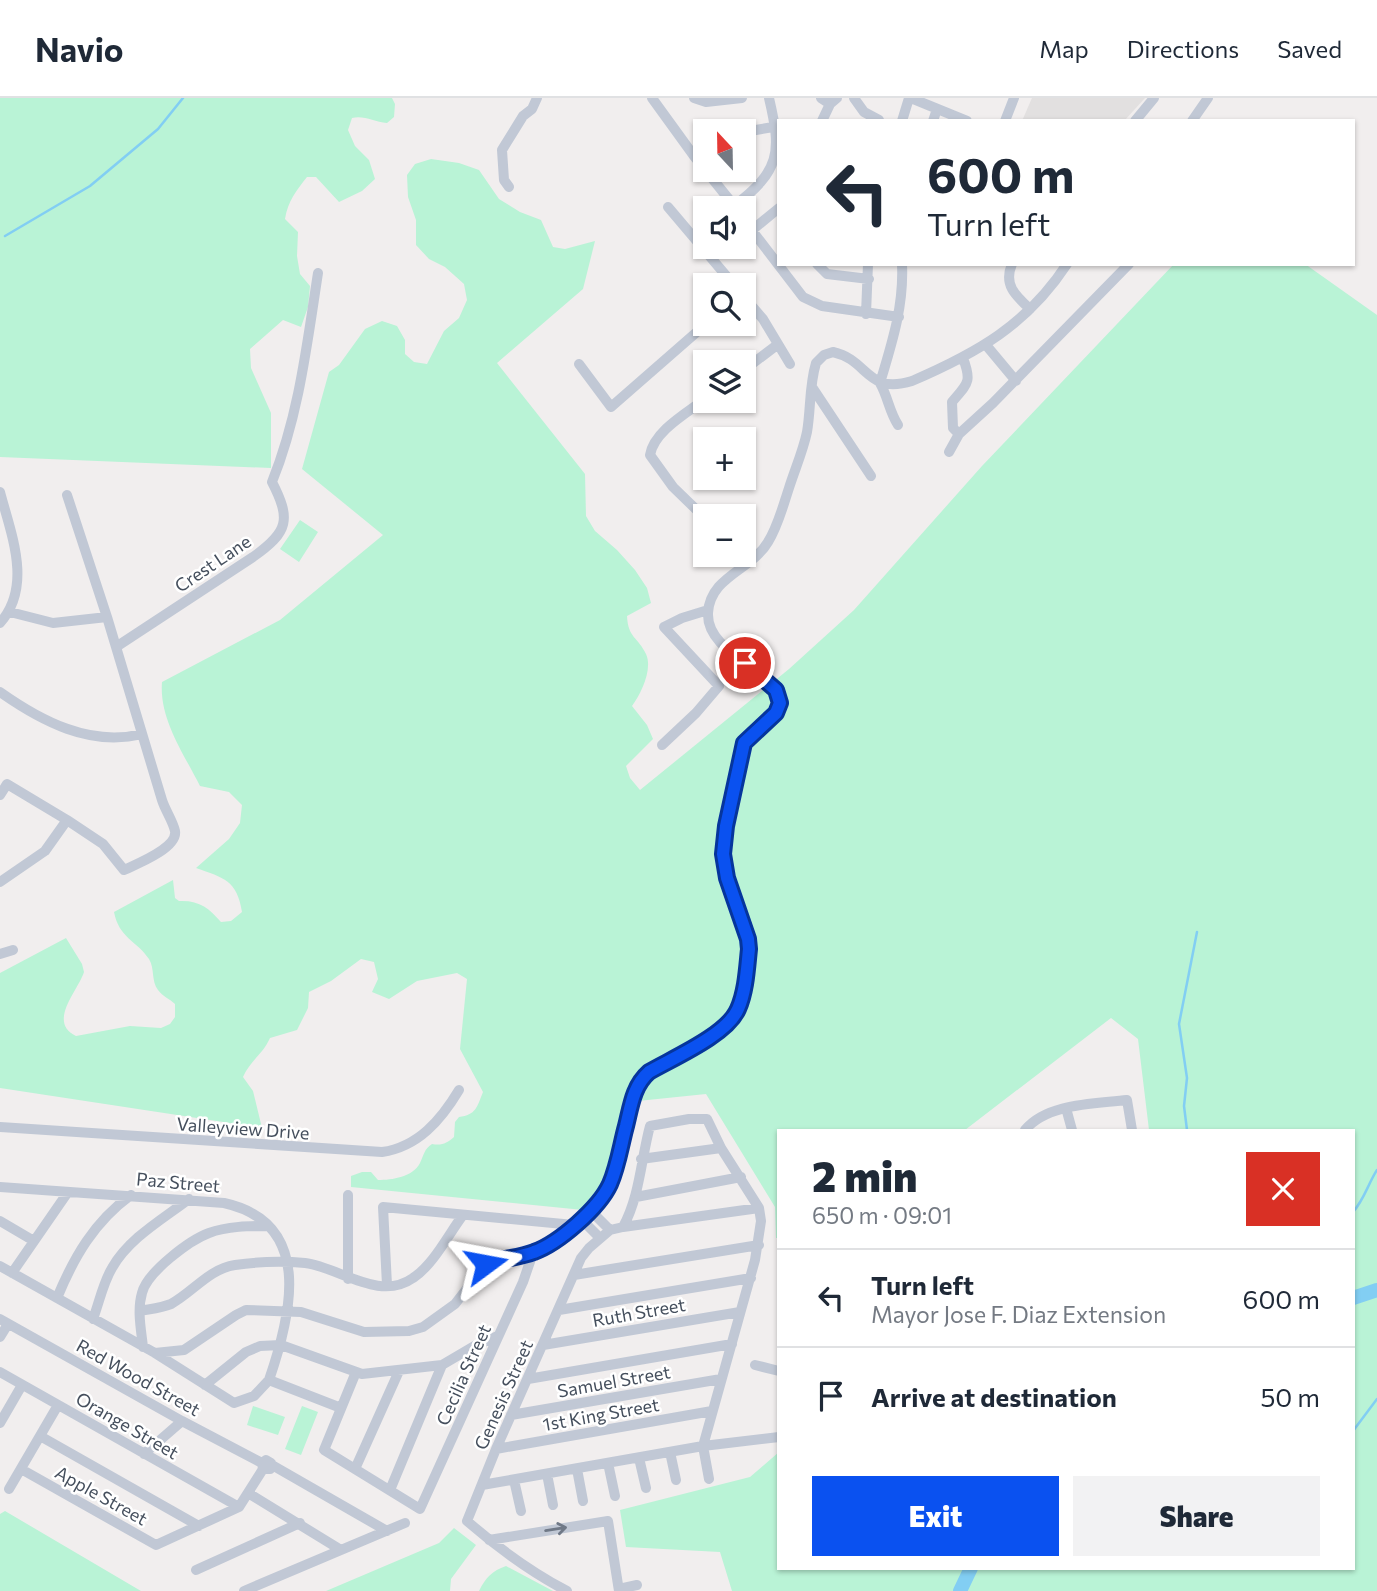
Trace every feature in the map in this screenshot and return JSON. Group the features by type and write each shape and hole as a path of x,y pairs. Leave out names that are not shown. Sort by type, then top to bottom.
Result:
{"street":[{"path":"509,187 504,180 502,150 537,98"},
{"path":"652,98 693,155"},
{"path":"694,98 706,102 721,102 742,98"},
{"path":"747,196 763,182 776,152 777,126 769,98"},
{"path":"854,98 864,112 877,119"},
{"path":"903,119 910,98 962,119"},
{"path":"1137,119 1154,98"},
{"path":"1194,119 1208,98"},
{"path":"1006,119 1011,99"},
{"path":"823,119 829,100"},
{"path":"934,119 937,109"},
{"path":"756,130 777,126"},
{"path":"715,182 726,196"},
{"path":"668,207 724,273"},
{"path":"756,226 777,210"},
{"path":"756,235 775,252"},
{"path":"784,266 803,297 813,303 866,314 899,317"},
{"path":"819,266 827,274 869,279"},
{"path":"866,314 868,266"},
{"path":"880,383 899,317 903,287 902,266"},
{"path":"1011,266 1007,276 1013,294 1030,309"},
{"path":"880,383 900,384 963,358 986,345 1045,294 1065,266"},
{"path":"949,452 959,435 1016,381 1123,266"},
{"name":"Crest Lane","path":"116,647 253,557 281,531 285,514 272,482 287,445 300,390 318,273"},
{"path":"756,312 790,364"},
{"path":"579,364 611,407 693,335"},
{"path":"756,361 777,345"},
{"path":"986,345 1016,381"},
{"path":"756,554 766,545 777,522 806,438 816,363 824,355 833,352 851,359 880,383 888,396 889,410 898,425"},
{"path":"959,435 953,428 952,402 966,385 969,375 963,358"},
{"path":"811,387 871,476"},
{"path":"693,410 662,435 651,449 650,455 673,487 693,506"},
{"path":"0,492 18,568 16,593 10,612 0,623"},
{"path":"0,795 7,785 66,820 103,844 124,870 147,860 175,838 174,827 165,811 67,495"},
{"path":"155,1353 175,1352 192,1346 241,1312 289,1310 364,1332 416,1330 449,1310 486,1264 533,1253 552,1242 590,1210 610,1185 640,1080 720,1030 738,1010 742,997 749,949 727,878 723,854 726,826 744,743 776,713 780,697 763,676 719,643 710,628 708,610 715,591 742,567"},
{"path":"662,745 696,713 719,686 664,627 708,610"},
{"path":"10,612 53,623 107,617"},
{"path":"0,692 48,721 75,732 114,738 142,734"},
{"path":"0,883 45,851 66,820"},
{"path":"0,954 13,950"},
{"name":"Valleyview Drive","path":"0,1127 382,1152 401,1147 431,1128 445,1113 459,1090"},
{"path":"1026,1129 1036,1120 1066,1108 1127,1100 1132,1129"},
{"path":"1066,1108 1072,1129"},
{"path":"623,1227 636,1197 641,1159 650,1126 689,1119 707,1119 721,1148 759,1208 761,1221 759,1245 751,1278 703,1446 709,1479"},
{"path":"641,1159 721,1148"},
{"path":"636,1197 741,1177"},
{"name":"Paz Street","path":"0,1187 189,1199 234,1205 254,1214 269,1226"},
{"path":"12,1273 68,1192"},
{"path":"57,1298 74,1259 87,1238 111,1210 131,1195"},
{"path":"348,1195 348,1279"},
{"path":"93,1319 108,1274 117,1260 138,1238 189,1199"},
{"path":"387,1285 383,1207 577,1222 600,1238"},
{"name":"Genesis Street","path":"489,1540 467,1521 581,1258 610,1230 759,1208"},
{"path":"590,1210 610,1230"},
{"path":"140,1311 169,1305 224,1268 238,1265 312,1265 348,1279 387,1285 402,1283 416,1276 463,1215"},
{"path":"0,1221 34,1241"},
{"path":"0,1266 93,1319 143,1347 155,1353 234,1403 254,1396 269,1380 289,1310 290,1283 286,1263 279,1242 269,1226 229,1228 207,1233 162,1265 150,1277 141,1294 143,1347"},
{"path":"574,1275 759,1245"},
{"name":"Cecilia Street","path":"390,1490 420,1509 523,1282 533,1253"},
{"path":"559,1310 751,1278"},
{"name":"Ruth Street","path":"544,1345 740,1312"},
{"path":"0,1337 4,1322"},
{"name":"Red Wood Street","path":"4,1322 387,1531"},
{"path":"205,1385 256,1347 281,1345 356,1373 442,1365 475,1345 498,1336"},
{"path":"528,1379 732,1344"},
{"path":"356,1373 324,1450 390,1490 442,1365"},
{"path":"755,1365 777,1370"},
{"path":"355,1469 399,1371"},
{"name":"Orange Street","path":"0,1372 239,1507"},
{"name":"Samuel Street","path":"511,1415 721,1379"},
{"path":"269,1380 341,1408"},
{"path":"0,1423 22,1385"},
{"path":"9,1489 58,1405"},
{"name":"1st King Street","path":"496,1449 712,1411"},
{"path":"144,1454 182,1421"},
{"path":"40,1436 199,1526"},
{"path":"482,1485 703,1446 777,1437"},
{"path":"670,1452 676,1479"},
{"path":"639,1458 646,1488"},
{"path":"608,1463 615,1496"},
{"path":"239,1507 266,1466"},
{"name":"Apple Street","path":"21,1469 156,1545 239,1507"},
{"path":"577,1469 583,1502"},
{"path":"547,1474 553,1505"},
{"path":"514,1480 521,1511"},
{"path":"248,1493 341,1550"},
{"path":"489,1540 608,1521 619,1590 637,1586"},
{"path":"196,1570 300,1523"},
{"path":"244,1591 405,1523"},
{"path":"489,1540 540,1577 567,1591"}],"shaded area":[{"path":"1032,98 1145,98 1126,119 1023,119"}],"green space":[{"path":"0,98 392,98 395,104 394,117 387,123 361,117 352,118 348,130 355,146 369,160 375,179 362,191 339,202 316,177 307,177 288,207 285,219 298,232 297,256 300,274 310,286 308,307 301,327 283,320 250,349 251,368 271,413 271,468 0,457"},
{"path":"431,159 459,163 479,170 499,199 520,212 541,220 553,247 565,249 595,241 583,289 497,363 585,474 586,516 595,531 617,550 647,588 651,603 627,616 629,629 648,660 645,681 632,706 647,725 653,739 626,766 630,778 640,790 789,669 854,610 982,466 1172,266 1308,266 1377,315 1377,1591 732,1591 720,1552 626,1547 620,1510 750,1477 777,1454 777,1570 1355,1570 1355,1129 1149,1129 1138,1039 1111,1018 966,1129 777,1129 777,1238 775,1207 706,1094 638,1101 630,1098 604,1188 583,1210 351,1187 351,1176 362,1172 371,1172 378,1180 396,1178 412,1172 417,1168 427,1148 454,1137 455,1122 477,1106 483,1092 460,1049 467,979 457,973 417,981 389,999 372,992 378,979 374,962 361,959 331,981 309,992 308,1008 297,1030 270,1038 243,1077 253,1091 262,1128 0,1088 0,973 66,938 84,972 64,1015 68,1030 76,1036 130,1026 161,1028 170,1024 175,1017 175,1004 158,990 149,959 120,928 114,912 173,880 175,898 203,906 221,922 231,921 242,912 237,893 228,882 196,868 229,839 240,823 242,805 229,792 200,786 168,723 162,682 280,620 383,535 302,469 329,372 339,365 365,329 382,321 397,326 405,340 405,354 414,362 427,364 444,331 459,318 467,300 464,284 445,267 429,259 416,245 416,220 408,197 407,175 415,164"},
{"path":"300,520 318,532 299,562 280,549"},
{"path":"253,1406 285,1417 278,1435 247,1425"},
{"path":"302,1406 318,1412 301,1455 285,1449"},
{"path":"5,1511 141,1591 0,1591 0,1514"},
{"path":"454,1528 476,1545 451,1579 450,1591 326,1591 439,1543"},
{"path":"506,1566 553,1591 479,1591 490,1575"}],"waterway":[{"path":"5,236 90,186 158,129 183,98"},
{"path":"1187,1129 1184,1106 1187,1078 1179,1024 1197,932"},
{"path":"1355,1209 1377,1170"},
{"path":"1355,1297 1377,1290"},
{"path":"1355,1428 1377,1399"},
{"path":"960,1591 970,1570"}],"route":[{"path":"486,1264 533,1253 543,1248 562,1236 590,1210 610,1185 630,1107 640,1080 720,1030 738,1010 749,949 727,878 723,854 726,826 744,743 776,713 780,703 776,690 745,663"}]}
